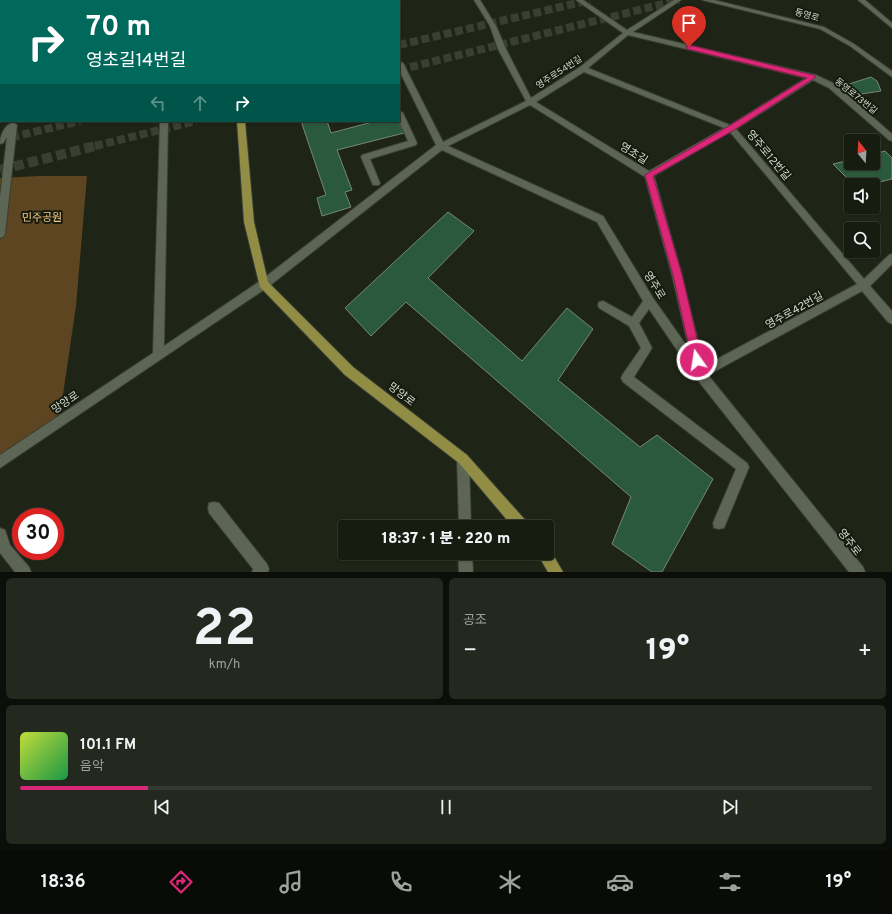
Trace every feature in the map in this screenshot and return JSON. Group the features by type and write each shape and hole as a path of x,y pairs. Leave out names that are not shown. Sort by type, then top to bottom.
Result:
{"main road":[{"path":"241,122 249,222 264,284"},
{"name":"망양로","path":"264,284 349,371 463,459 516,520"},
{"path":"548,560 556,572"}],"street":[{"path":"477,0 493,26 502,49 530,102"},
{"name":"동영로73번길","path":"579,0 627,33 813,77 832,86 892,138"},
{"name":"영주로54번길","path":"264,284 441,146 530,102 583,69 627,33 678,0"},
{"name":"동영로","path":"705,0 782,17 822,28 852,45 892,75"},
{"path":"733,7 744,0"},
{"path":"861,0 892,26"},
{"path":"400,65 441,146"},
{"name":"영주로12번길","path":"583,69 731,128 892,319"},
{"path":"649,175 731,128 813,77"},
{"name":"영초길","path":"530,102 649,175 677,275 700,374"},
{"path":"376,183 364,157 413,143 400,115"},
{"path":"158,355 164,122"},
{"path":"0,141 14,123"},
{"path":"0,234 14,123"},
{"name":"영주로","path":"441,146 600,219 650,301 700,374 858,572"},
{"name":"영주로42번길","path":"700,374 864,285 892,258"},
{"name":"망양로","path":"0,462 264,284"},
{"path":"632,323 650,301"},
{"path":"603,305 632,323 647,348 627,378 742,467 719,524"},
{"path":"463,459 465,520"},
{"path":"214,508 262,569 259,572"},
{"path":"0,535 5,548 24,572"},
{"path":"465,560 466,572"}],"green space":[{"name":"민주공원","path":"87,176 76,306 60,415 0,458 0,178"}],"building":[{"path":"871,77 877,81 881,91 861,94 849,84"},
{"path":"301,122 327,122 331,133 372,122 398,122 404,133 337,150 352,190 345,192 351,207 322,216 317,198 326,195"},
{"path":"885,151 892,158 892,179 880,182 880,178 847,178 833,164 844,162 844,170 880,170 880,152"},
{"path":"448,212 474,231 428,278 522,361 567,308 593,329 558,380 640,447 657,435 713,479 662,572 652,572 612,544 631,497 406,302 371,336 345,308"}],"tunnel":[{"path":"400,45 590,0"},
{"path":"400,70 679,0"},
{"path":"0,140 76,122"},
{"path":"97,146 192,122"},
{"path":"0,170 97,146"}],"route":[{"path":"689,47 813,77 731,128 649,175 677,275 697,360"}]}
